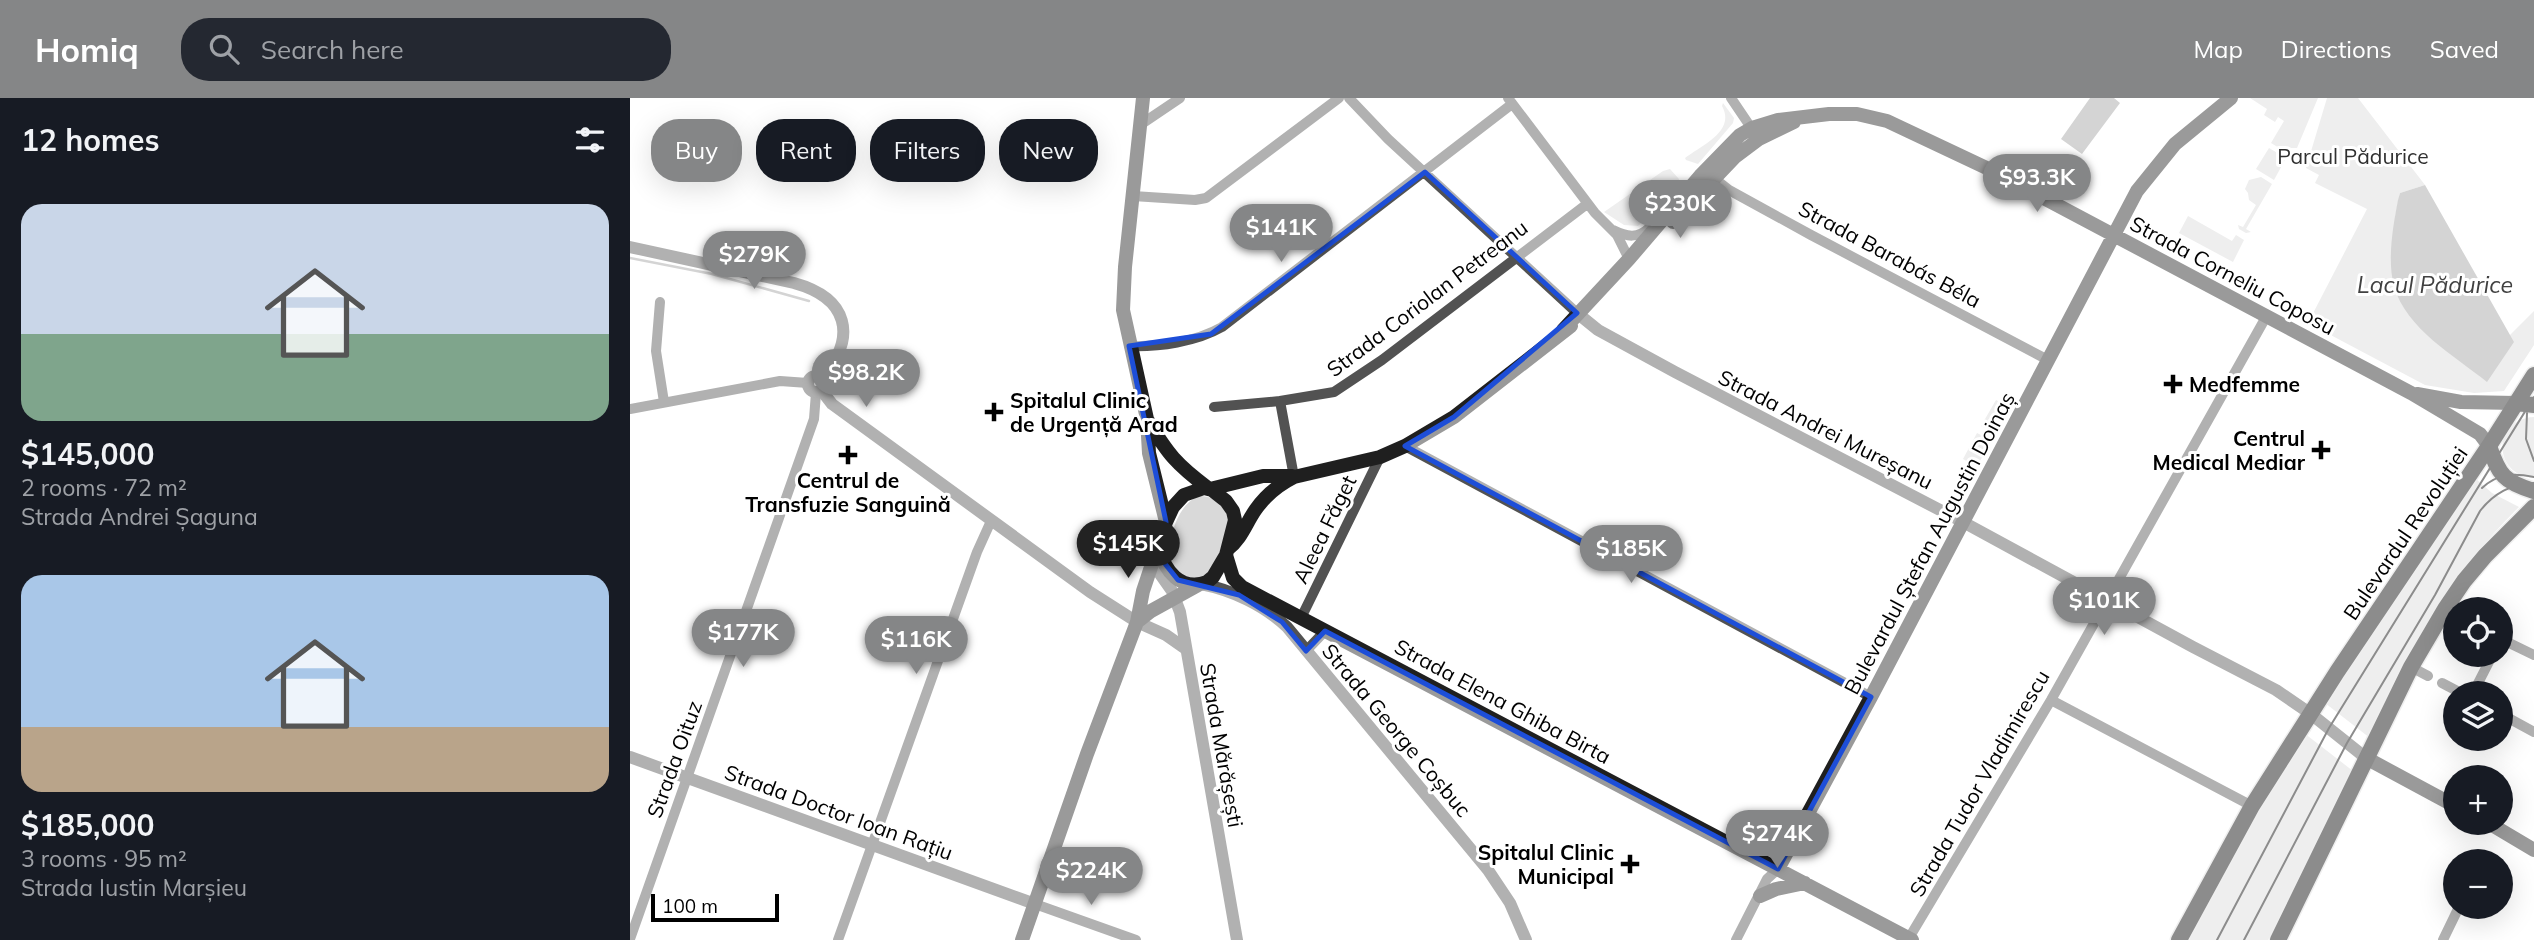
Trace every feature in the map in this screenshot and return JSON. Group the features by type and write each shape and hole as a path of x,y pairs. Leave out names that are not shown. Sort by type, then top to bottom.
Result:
{"main road":[{"path":"1143,98 1123,298 1129,346 1147,419 1149,453 1166,522"},
{"name":"Bulevardul Ștefan Augustin Doinaș","path":"1778,869 2137,191 2175,144 2231,98"},
{"name":"Strada Corneliu Coposu","path":"1755,134 1778,120 1842,113 1887,121 1993,171 2411,393 2480,434 2489,446"},
{"path":"1023,940 1087,754 1137,622 1143,591 1173,507 1193,490 1263,477 1294,477 1380,457 1405,446 1454,416 1579,316 1755,134"},
{"path":"1579,316 1728,146 1755,134"},
{"name":"Bulevardul Revoluției","path":"2179,940 2252,806 2534,375"},
{"name":"Strada Corneliu Coposu","path":"2411,393 2461,402 2516,403"},
{"path":"2516,403 2534,405"},
{"path":"1137,622 1151,611 1213,577 1227,552 1235,525 1234,515 1226,500 1177,464 1161,444 1147,419"},
{"path":"2489,446 2502,475 2516,485 2534,491"},
{"path":"1227,552 1240,538 1270,492 1294,477"},
{"path":"2278,940 2411,667 2464,580 2534,507"},
{"path":"1159,547 1165,568 1174,577 1189,584 1200,584"},
{"name":"Strada Elena Ghiba Birta","path":"1227,552 1231,573 1238,584 1910,939"},
{"path":"2366,758 2443,800"},
{"path":"2509,835 2534,850"},
{"path":"1760,896 1776,888 1805,883"}],"street":[{"path":"1140,125 1180,98"},
{"path":"1133,196 1195,200 1206,198 1339,98"},
{"path":"1349,98 1388,139 1579,316"},
{"path":"1731,98 1755,134"},
{"path":"1129,346 1190,340 1211,334 1425,172 1510,101 1587,204 1612,230 1629,259"},
{"name":"Strada Barabás Béla","path":"1715,178 1729,190 1811,235 2048,360"},
{"name":"Strada Coriolan Petreanu","path":"1214,407 1326,395 1339,389 1382,360 1587,204"},
{"path":"1612,230 1638,236 1656,222 1665,219"},
{"path":"630,247 793,284 815,291 826,298 841,314 844,330 839,354 817,386"},
{"path":"660,302 656,351 664,402"},
{"name":"Strada Andrei Mureșanu","path":"1579,316 1598,330 1723,398 1963,522 2276,690 2311,714"},
{"name":"Strada Tudor Vladimirescu","path":"1910,939 2051,700 2266,317"},
{"path":"630,409 780,381 817,386 832,404 1090,592 1186,649"},
{"name":"Strada Oituz","path":"630,939 814,419 817,386"},
{"path":"1280,401 1294,477"},
{"path":"1405,446 1871,697"},
{"name":"Aleea Făget","path":"1301,618 1380,457"},
{"path":"838,940 977,552 991,520"},
{"name":"Strada Mărășești","path":"1153,564 1175,598 1237,940"},
{"name":"Strada George Coșbuc","path":"1200,584 1238,595 1277,618 1488,870 1510,903 1526,940"},
{"path":"1306,651 1325,631"},
{"path":"2513,645 2534,655"},
{"path":"2411,667 2428,676"},
{"path":"2051,700 2252,806"},
{"path":"2311,714 2366,758"},
{"path":"2513,721 2534,732"},
{"name":"Strada Doctor Ioan Rațiu","path":"630,757 1035,904"},
{"path":"1736,940 1768,879 1778,869"},
{"path":"1035,904 1130,939"},
{"path":"2443,940 2453,919"}],"highlighted area":[{"path":"1425,172 1577,313 1454,417 1405,446 1871,697 1778,869 1325,631 1306,651 1282,622 1239,595 1178,580 1162,560 1166,522 1129,346 1211,334"}],"green space":[{"path":"2250,98 2318,98 2297,148 2286,152 2271,143 2284,121 2278,117 2275,122 2264,115 2267,109"},
{"name":"Parcul Pădurice","path":"2327,98 2358,98 2425,185 2400,193 2395,217 2393,281 2509,336 2534,311 2534,345 2504,391 2474,393 2425,385 2308,323 2367,209 2315,183 2319,175 2306,168"},
{"path":"1723,103 1734,118 1733,123 1698,164 1686,160 1685,158 1721,130 1725,123"},
{"path":"2269,148 2286,158 2274,180 2256,169"},
{"path":"1670,169 1679,179 1678,188 1638,226 1624,225 1604,212 1663,171"},
{"path":"2261,177 2272,184 2246,229 2251,232 2246,233 2239,229 2238,225 2243,227 2256,205 2249,200 2245,189 2249,180"},
{"path":"2188,216 2232,241 2236,235 2244,240 2233,262 2179,233"},
{"path":"1996,400 2009,407 1994,433 1981,426"},
{"path":"2534,417 2534,478 2520,475 2510,467 2504,458 2502,447 2504,436 2510,427 2520,420"},
{"path":"1977,433 1991,440 1977,467 1963,459"},
{"path":"2475,478 2492,493 2519,507 2472,559 2443,597 2370,738 2325,703"},
{"path":"1198,496 1212,499 1219,504 1229,516 1228,524 1218,555 1206,576 1186,577 1174,568 1167,556 1180,514 1185,506"},
{"path":"2304,733 2353,771 2268,940 2186,940 2253,813"}],"water":[{"path":"2090,98 2114,98 2120,103 2082,154 2061,139"},
{"name":"Lacul Pădurice","path":"2425,185 2514,342 2487,382 2420,328 2400,301 2394,286 2392,243 2400,193"}],"waterway":[{"path":"630,258 712,274 809,301"}],"tram line":[{"path":"2217,940 2329,728 2534,397"},
{"path":"2527,413 2526,439 2534,461"},
{"path":"2482,488 2494,479 2506,475 2534,477"},
{"path":"2244,940 2347,743 2435,595 2480,511 2491,499 2504,491 2518,485 2534,483"}],"place":[{"name":"Medfemme","path":"2173,384"},
{"name":"Spitalul Clinic de Urgență Arad","path":"994,412"},
{"name":"Centrul Medical Mediar","path":"2321,450"},
{"name":"Centrul de Transfuzie Sanguină","path":"848,455"},
{"name":"Spitalul Clinic Municipal","path":"1630,864"}]}
